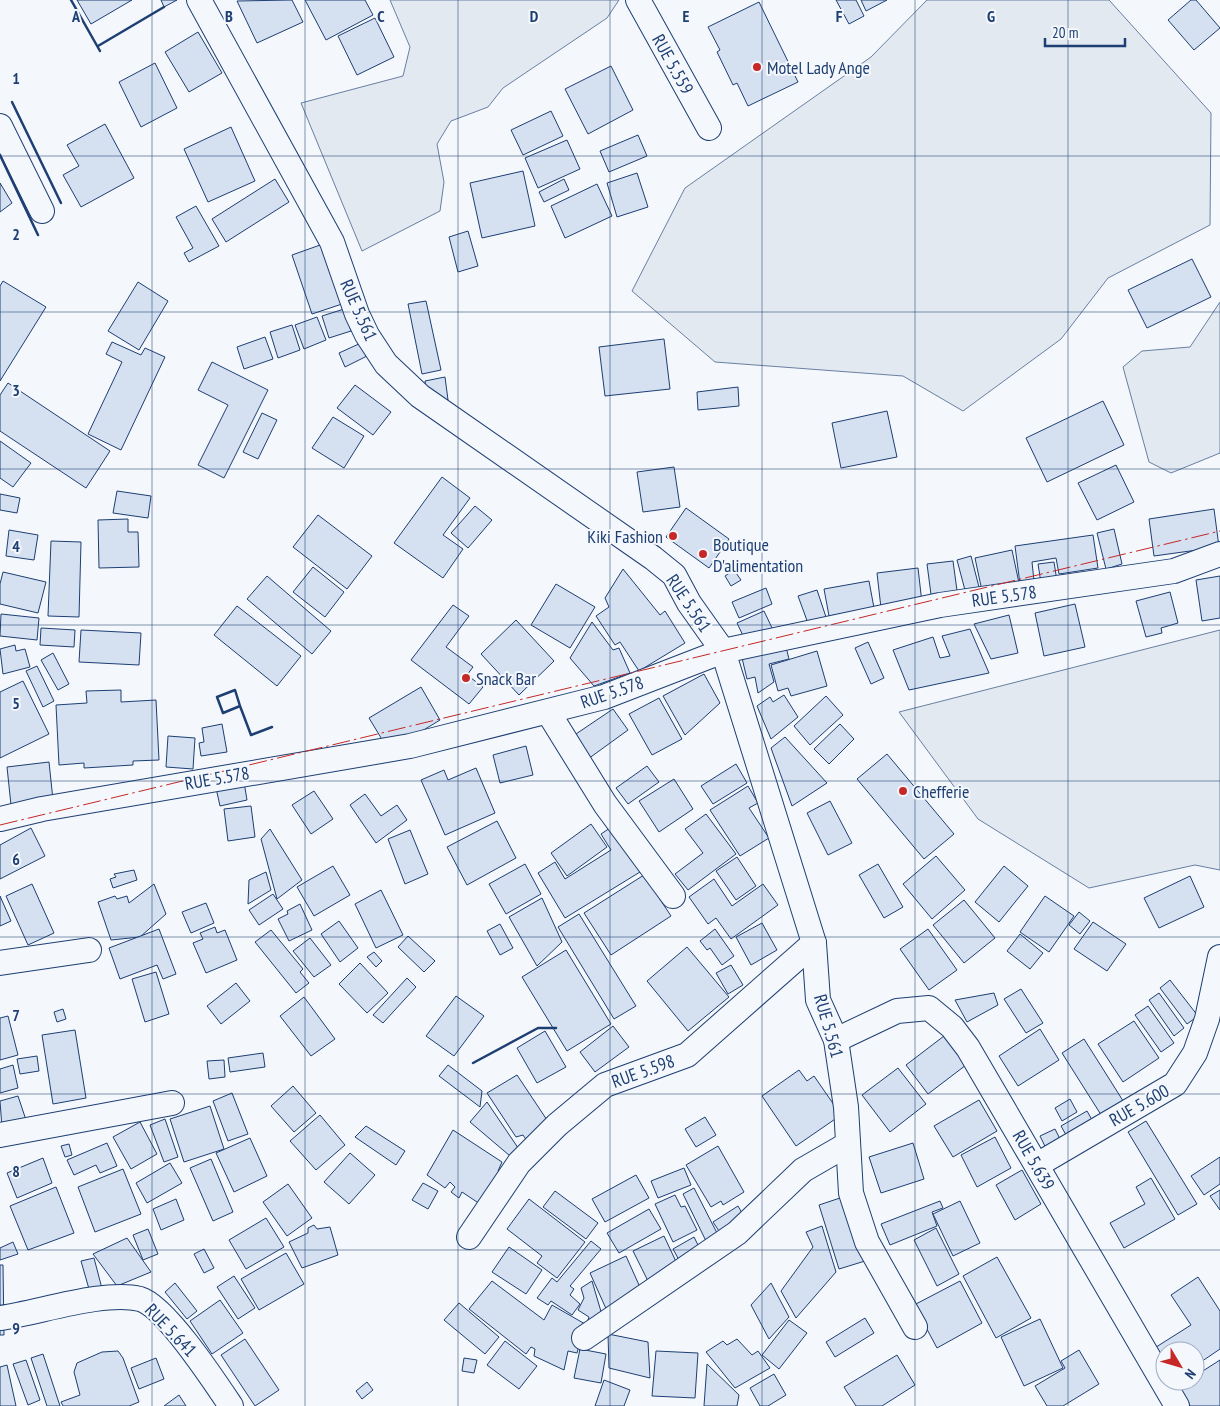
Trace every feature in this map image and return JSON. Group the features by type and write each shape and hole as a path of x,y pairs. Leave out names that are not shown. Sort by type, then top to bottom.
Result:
{"street":[{"name":"RUE 5.561","path":"199,0 332,242 356,314 386,364 420,396 653,558 674,575 688,603 723,652 814,943 818,1000 836,1040 846,1107 851,1193 867,1242 916,1327"},
{"name":"RUE 5.559","path":"638,0 709,128"},
{"path":"0,126 42,210"},
{"name":"RUE 5.578","path":"0,820 80,802 410,746 604,697 723,652 940,605 1174,571 1220,554"},
{"path":"548,712 605,804 673,896"},
{"name":"RUE 5.598","path":"469,1237 519,1163 557,1125 605,1086 687,1055 814,943"},
{"path":"0,964 89,950"},
{"name":"RUE 5.600","path":"1037,1165 1175,1084 1195,1054 1207,1020 1220,957"},
{"name":"RUE 5.639","path":"836,1040 897,1011 929,1008 952,1026 968,1048 1177,1406"},
{"path":"0,1135 172,1103"},
{"path":"584,1338 737,1233 803,1170 848,1144"},
{"name":"RUE 5.641","path":"0,1318 105,1298 124,1296 142,1299 163,1316 198,1357 231,1406"}],"shaded area":[{"path":"390,0 619,0 607,18 503,88 488,107 451,121 437,144 444,182 440,211 362,251 301,103 403,76 410,47"},
{"path":"927,0 1109,0 1211,113 1210,225 1108,278 1061,339 963,411 903,376 715,362 632,291 685,188 871,57"},
{"path":"1220,302 1220,453 1171,473 1149,462 1123,367 1142,351 1190,347"},
{"path":"1220,630 1220,870 1195,865 1089,888 978,819 899,712"}],"building":[{"path":"77,0 132,0 91,24"},
{"path":"161,0 177,0 164,7"},
{"path":"292,0 303,22 257,43 237,1"},
{"path":"305,0 365,0 373,15 326,40"},
{"path":"836,0 856,0 864,16 849,24"},
{"path":"861,0 887,0 866,11"},
{"path":"1191,0 1196,0 1220,28 1194,50 1168,20"},
{"name":"Motel Lady Ange","path":"759,2 798,82 748,106 737,83 733,85 717,52 720,50 708,27"},
{"path":"375,18 394,57 357,75 338,36"},
{"path":"198,32 222,73 189,92 165,52"},
{"path":"155,63 177,108 141,127 119,82"},
{"path":"611,66 633,110 588,134 565,89"},
{"path":"551,111 563,136 523,155 511,130"},
{"path":"105,124 134,178 81,207 63,175 79,166 67,145"},
{"path":"231,127 255,181 208,202 184,149"},
{"path":"638,135 647,156 609,172 600,151"},
{"path":"567,140 580,169 538,188 525,158"},
{"path":"523,171 535,226 482,238 470,183"},
{"path":"637,173 648,207 617,217 607,183"},
{"path":"275,179 289,202 226,242 212,219"},
{"path":"564,179 569,190 544,202 539,192"},
{"path":"0,183 12,203 0,212"},
{"path":"597,184 612,216 565,238 551,206"},
{"path":"196,206 219,246 189,262 184,253 193,248 176,217"},
{"path":"468,231 478,266 458,272 449,237"},
{"path":"323,244 342,304 312,314 292,255"},
{"path":"1192,259 1211,297 1147,328 1128,290"},
{"path":"3,281 46,307 0,381 0,286"},
{"path":"138,282 168,301 139,350 108,331"},
{"path":"426,301 441,370 422,374 408,304"},
{"path":"344,309 351,331 329,338 322,316"},
{"path":"317,317 326,340 304,349 295,325"},
{"path":"292,325 300,350 278,358 270,332"},
{"path":"265,337 273,359 244,369 237,347"},
{"path":"664,339 670,389 605,396 599,347"},
{"path":"112,342 141,355 145,348 165,357 121,450 88,434 122,362 106,354"},
{"path":"361,343 367,356 345,367 339,353"},
{"path":"212,362 268,390 224,478 198,465 228,405 198,390"},
{"path":"445,377 448,400 428,404 425,381"},
{"path":"8,383 110,451 86,488 0,431 0,395"},
{"path":"355,385 391,412 373,435 337,408"},
{"path":"738,387 739,406 698,410 697,392"},
{"path":"1103,401 1124,445 1047,482 1026,438"},
{"path":"887,411 897,457 841,468 832,423"},
{"path":"262,413 277,420 258,459 243,452"},
{"path":"333,417 364,436 344,468 312,448"},
{"path":"0,441 31,463 13,487 0,478"},
{"path":"1116,465 1134,502 1097,520 1078,483"},
{"path":"674,467 680,507 643,512 637,472"},
{"path":"442,477 470,498 443,535 463,549 443,578 394,543"},
{"path":"117,491 151,496 148,518 113,513"},
{"path":"0,494 20,498 17,513 0,510"},
{"path":"475,506 492,520 468,548 451,533"},
{"path":"686,508 729,539 709,568 666,537"},
{"path":"1214,509 1219,547 1154,556 1149,519"},
{"path":"318,515 372,556 347,589 293,547"},
{"path":"128,519 128,532 138,532 139,567 99,568 98,520"},
{"path":"1114,529 1122,564 1106,569 1097,533"},
{"path":"9,530 38,535 34,560 6,556"},
{"path":"1093,535 1098,568 1059,574 1056,558 1032,562 1034,581 1020,584 1015,546"},
{"path":"51,541 81,542 79,617 48,616"},
{"path":"1012,550 1019,583 982,591 975,558"},
{"path":"971,556 980,591 966,594 957,560"},
{"path":"953,561 958,598 932,602 927,564"},
{"path":"1054,562 1057,581 1041,583 1038,564"},
{"path":"313,567 344,592 325,617 293,592"},
{"path":"918,568 922,603 881,608 877,573"},
{"path":"623,569 660,615 665,611 685,643 639,671 620,642 615,645 596,616 609,607 605,598"},
{"path":"734,570 741,580 731,586 725,576"},
{"path":"3,572 46,582 38,613 0,604 0,584"},
{"path":"267,576 331,631 312,654 247,599"},
{"path":"1220,576 1220,618 1202,621 1196,580"},
{"path":"869,581 874,608 829,616 824,589"},
{"path":"556,584 595,607 570,648 531,625"},
{"path":"766,588 772,604 739,618 732,602"},
{"path":"817,590 827,620 809,626 798,596"},
{"path":"1170,592 1178,623 1161,628 1162,633 1146,637 1136,601"},
{"path":"1075,604 1085,647 1044,656 1035,613"},
{"path":"453,605 469,616 446,647 473,667 467,675 483,687 469,704 411,660"},
{"path":"237,606 301,656 277,686 214,635"},
{"path":"764,611 773,630 746,642 737,623"},
{"path":"1,614 39,618 37,640 0,636"},
{"path":"1009,615 1018,653 991,659 974,624"},
{"path":"516,620 554,661 519,695 481,654"},
{"path":"592,622 613,650 619,648 630,673 594,686 570,658"},
{"path":"41,628 75,630 74,647 40,645"},
{"path":"970,629 989,673 909,690 893,650 933,637 940,658 950,656 942,636"},
{"path":"81,630 141,633 139,665 79,662"},
{"path":"868,642 884,678 871,684 855,648"},
{"path":"15,645 16,651 25,649 30,667 3,674 0,649"},
{"path":"786,647 789,659 769,664 774,682 758,693 755,677 747,679 742,658"},
{"path":"817,651 827,686 791,696 788,688 778,691 771,665"},
{"path":"53,653 69,684 58,690 41,660"},
{"path":"37,666 54,701 43,707 26,671"},
{"path":"704,674 720,703 685,735 663,696"},
{"path":"23,681 49,734 0,758 0,692"},
{"path":"421,687 440,720 389,751 369,718"},
{"path":"121,690 121,702 156,700 159,760 133,761 133,765 84,768 84,763 59,765 56,705 87,703 86,691"},
{"path":"784,695 798,717 771,739 757,706 770,697 773,702"},
{"path":"826,696 843,715 810,745 794,726"},
{"path":"659,698 682,739 652,755 629,714"},
{"path":"613,709 628,730 588,759 573,736"},
{"path":"222,724 227,752 201,756 199,743 204,742 202,728"},
{"path":"840,724 854,739 829,764 814,749"},
{"path":"168,736 195,738 193,769 166,767"},
{"path":"785,737 827,783 792,806 771,748"},
{"path":"526,746 533,775 500,783 493,755"},
{"path":"887,754 954,834 924,859 857,779"},
{"path":"49,762 53,800 11,805 7,767"},
{"path":"736,764 747,783 713,804 701,786"},
{"path":"647,766 659,782 628,804 616,788"},
{"path":"476,768 495,813 445,835 421,780 444,770 448,780"},
{"path":"674,779 693,809 659,832 639,801"},
{"path":"244,782 247,800 220,806 216,788"},
{"path":"748,786 758,803 749,808 769,838 740,856 710,810"},
{"path":"314,791 333,819 311,834 292,805"},
{"path":"365,794 381,816 397,805 407,820 376,843 350,805"},
{"path":"830,801 852,843 828,855 807,813"},
{"path":"251,806 255,837 228,841 224,809"},
{"path":"706,814 736,854 688,890 675,874 703,853 685,829"},
{"path":"497,821 516,858 467,885 447,847"},
{"path":"591,824 607,847 567,876 551,853"},
{"path":"613,826 640,872 565,918 538,873 555,862 565,879 611,850 601,834"},
{"path":"31,828 45,856 0,879 0,845"},
{"path":"270,829 302,880 277,899 261,839"},
{"path":"410,830 428,874 405,884 388,839"},
{"path":"936,856 965,890 932,919 903,884"},
{"path":"737,857 756,886 736,900 716,871"},
{"path":"525,864 541,894 506,914 489,884"},
{"path":"878,864 903,907 884,918 859,875"},
{"path":"333,866 350,895 314,916 297,887"},
{"path":"1004,866 1028,886 999,922 975,902"},
{"path":"134,870 137,880 113,888 110,879 116,877 114,874"},
{"path":"266,872 271,890 248,904 249,880"},
{"path":"644,875 671,916 611,955 584,913"},
{"path":"1190,876 1204,907 1159,928 1144,898"},
{"path":"714,879 732,906 763,884 778,905 731,939 716,918 708,924 689,897"},
{"path":"32,884 54,933 28,945 6,896"},
{"path":"154,884 166,914 140,937 111,940 98,902 115,896 117,899 127,896 129,903"},
{"path":"381,890 403,935 376,948 355,904"},
{"path":"273,894 283,909 259,925 249,910"},
{"path":"0,896 11,921 0,926"},
{"path":"1045,896 1074,916 1049,952 1020,932"},
{"path":"542,898 562,942 537,966 509,917"},
{"path":"964,900 995,938 964,963 933,925"},
{"path":"206,903 214,923 191,933 182,912"},
{"path":"300,904 312,930 289,941 278,919 288,914 287,911"},
{"path":"1079,912 1090,921 1080,934 1069,925"},
{"path":"579,914 636,1006 614,1019 558,927"},
{"path":"339,921 358,948 340,962 321,934"},
{"path":"1093,922 1126,944 1107,971 1074,949"},
{"path":"762,923 777,950 751,965 736,937"},
{"path":"500,924 513,948 500,955 487,931"},
{"path":"215,927 217,933 225,930 237,960 206,973 193,943 203,939 200,933"},
{"path":"159,929 176,974 163,979 157,965 120,979 109,948"},
{"path":"715,929 734,956 722,965 710,948 707,950 700,941"},
{"path":"928,929 957,970 929,990 900,949"},
{"path":"271,930 303,969 300,972 309,983 296,993 255,942"},
{"path":"1020,934 1043,953 1030,969 1007,951"},
{"path":"408,936 435,961 424,972 398,947"},
{"path":"310,938 331,965 314,977 293,951"},
{"path":"687,947 729,997 688,1031 647,981"},
{"path":"566,950 611,1024 567,1051 522,977"},
{"path":"374,952 382,961 376,967 367,957"},
{"path":"360,963 388,993 367,1013 339,984"},
{"path":"731,965 743,985 728,994 716,973"},
{"path":"156,972 169,1014 145,1022 132,979"},
{"path":"407,978 416,987 383,1023 373,1015"},
{"path":"1170,980 1198,1016 1187,1024 1160,988"},
{"path":"236,983 250,1001 221,1024 207,1006"},
{"path":"1021,989 1043,1023 1026,1033 1004,999"},
{"path":"994,993 998,1005 967,1022 955,1000"},
{"path":"1159,993 1184,1028 1174,1036 1149,1000"},
{"path":"456,996 484,1016 454,1056 426,1036"},
{"path":"304,997 335,1039 311,1056 280,1016"},
{"path":"1148,1006 1174,1043 1161,1052 1135,1015"},
{"path":"63,1009 66,1019 57,1022 54,1012"},
{"path":"8,1016 18,1055 0,1060 0,1018"},
{"path":"1134,1021 1159,1058 1123,1082 1098,1044"},
{"path":"613,1026 629,1047 595,1072 580,1052"},
{"path":"1040,1029 1059,1060 1018,1086 999,1056"},
{"path":"75,1030 86,1098 53,1104 42,1035"},
{"path":"545,1031 566,1067 537,1083 517,1048"},
{"path":"944,1036 966,1065 928,1094 906,1065"},
{"path":"1084,1039 1132,1115 1110,1129 1062,1053"},
{"path":"263,1053 265,1067 230,1072 228,1058"},
{"path":"37,1056 39,1071 20,1074 17,1059"},
{"path":"224,1060 225,1077 209,1079 207,1061"},
{"path":"13,1065 18,1088 0,1093 0,1069"},
{"path":"448,1065 482,1091 480,1107 439,1076"},
{"path":"898,1068 926,1104 890,1132 862,1095"},
{"path":"799,1070 807,1081 814,1076 841,1115 796,1146 762,1096"},
{"path":"517,1075 547,1120 535,1153 523,1135 516,1137 487,1093"},
{"path":"293,1086 316,1113 294,1132 271,1106"},
{"path":"232,1093 248,1134 228,1141 213,1101"},
{"path":"18,1096 26,1120 2,1128 0,1101"},
{"path":"1070,1099 1077,1112 1062,1121 1055,1108"},
{"path":"979,1100 997,1131 953,1157 934,1126"},
{"path":"487,1102 531,1167 523,1167 470,1122"},
{"path":"210,1106 224,1149 184,1162 170,1119"},
{"path":"1087,1111 1100,1134 1074,1149 1061,1126"},
{"path":"320,1115 345,1145 316,1170 290,1141"},
{"path":"705,1117 716,1135 696,1147 685,1129"},
{"path":"165,1119 178,1157 164,1162 150,1125"},
{"path":"1146,1121 1197,1204 1178,1215 1128,1132"},
{"path":"140,1122 157,1154 131,1169 113,1137"},
{"path":"366,1126 405,1151 396,1165 355,1137"},
{"path":"1055,1129 1069,1157 1054,1165 1040,1136"},
{"path":"453,1130 502,1162 498,1171 505,1177 480,1204 462,1192 459,1198 451,1192 455,1187 450,1182 445,1188 427,1175"},
{"path":"995,1137 1011,1168 977,1187 961,1155"},
{"path":"250,1138 267,1176 234,1192 216,1153"},
{"path":"107,1143 117,1166 100,1173 96,1165 74,1175 67,1160"},
{"path":"913,1143 924,1179 881,1193 869,1157"},
{"path":"69,1144 72,1155 65,1157 61,1146"},
{"path":"718,1146 744,1192 723,1205 721,1201 711,1207 686,1165"},
{"path":"350,1153 375,1175 349,1204 324,1182"},
{"path":"1220,1157 1220,1184 1204,1195 1191,1176"},
{"path":"43,1158 52,1183 17,1198 7,1173"},
{"path":"211,1159 233,1212 213,1221 190,1168"},
{"path":"170,1163 182,1183 147,1203 136,1183"},
{"path":"684,1168 691,1185 658,1198 651,1181"},
{"path":"123,1169 141,1214 95,1232 78,1187"},
{"path":"1022,1170 1041,1204 1015,1220 996,1185"},
{"path":"636,1175 649,1198 605,1222 592,1199"},
{"path":"1151,1178 1175,1219 1124,1248 1110,1223 1145,1204 1136,1187"},
{"path":"423,1183 438,1191 428,1209 412,1200"},
{"path":"288,1184 312,1218 287,1236 263,1202"},
{"path":"56,1187 74,1233 28,1250 10,1206"},
{"path":"694,1188 718,1235 706,1241 683,1194"},
{"path":"1220,1190 1220,1210 1210,1196"},
{"path":"555,1191 598,1223 586,1239 543,1207"},
{"path":"675,1195 681,1207 685,1206 697,1230 673,1242 655,1204"},
{"path":"846,1196 865,1261 839,1269 819,1205"},
{"path":"176,1199 184,1220 161,1230 153,1209"},
{"path":"529,1199 585,1242 557,1278 537,1263 542,1256 507,1229"},
{"path":"940,1201 943,1208 932,1212 937,1226 890,1245 881,1224"},
{"path":"960,1201 980,1243 953,1256 933,1214"},
{"path":"738,1206 752,1230 723,1237 713,1222"},
{"path":"649,1209 661,1229 619,1253 607,1233"},
{"path":"266,1218 284,1247 246,1269 229,1240"},
{"path":"314,1225 317,1229 330,1227 338,1255 302,1268 289,1242 308,1233 308,1228"},
{"path":"822,1226 836,1272 796,1318 781,1291 813,1247 806,1232"},
{"path":"936,1228 959,1274 937,1286 914,1240"},
{"path":"148,1229 158,1254 143,1260 133,1235"},
{"path":"664,1236 679,1268 649,1283 633,1251"},
{"path":"694,1237 700,1249 686,1273 673,1249"},
{"path":"127,1238 151,1272 117,1286 93,1254"},
{"path":"591,1241 601,1249 570,1286 574,1289 570,1295 580,1304 572,1315 551,1301 548,1305 537,1298 552,1278 557,1282"},
{"path":"13,1242 18,1254 0,1260 0,1248"},
{"path":"509,1247 542,1270 526,1294 492,1272"},
{"path":"204,1249 214,1268 204,1273 194,1254"},
{"path":"286,1253 304,1284 259,1310 241,1279"},
{"path":"626,1256 648,1305 612,1322 590,1273"},
{"path":"997,1257 1031,1318 996,1338 963,1276"},
{"path":"94,1258 105,1300 93,1303 81,1261"},
{"path":"0,1265 3,1265 4,1335 0,1335"},
{"path":"234,1276 255,1308 238,1319 217,1287"},
{"path":"1198,1277 1220,1311 1220,1349 1205,1359 1205,1341 1166,1341 1191,1325 1171,1295"},
{"path":"492,1281 544,1320 552,1305 585,1324 577,1353 568,1351 564,1370 534,1356 535,1349 531,1347 526,1354 469,1309"},
{"path":"592,1281 602,1315 592,1325 588,1320 589,1317 578,1310 584,1298 581,1288"},
{"path":"960,1281 982,1323 937,1348 914,1305"},
{"path":"175,1283 197,1311 187,1319 165,1292"},
{"path":"771,1283 789,1317 769,1339 751,1305"},
{"path":"220,1300 243,1333 212,1354 190,1321"},
{"path":"459,1303 499,1337 485,1354 444,1320"},
{"path":"865,1318 874,1333 835,1357 826,1342"},
{"path":"1040,1319 1063,1368 1024,1386 1001,1337"},
{"path":"789,1320 807,1333 779,1369 762,1355"},
{"path":"608,1334 648,1342 650,1378 609,1368"},
{"path":"245,1339 279,1390 255,1406 221,1355"},
{"path":"737,1339 752,1355 758,1351 770,1368 735,1388 706,1352 723,1341 727,1345"},
{"path":"505,1341 537,1366 519,1389 487,1365"},
{"path":"580,1349 606,1354 601,1383 574,1378"},
{"path":"1079,1350 1099,1384 1063,1406 1047,1406 1035,1386 1065,1368 1061,1361"},
{"path":"118,1351 123,1358 139,1402 129,1406 63,1406 61,1402 80,1395 74,1372 77,1363 102,1352"},
{"path":"656,1351 698,1353 695,1398 652,1396"},
{"path":"43,1354 60,1406 47,1406 31,1358"},
{"path":"897,1355 915,1385 882,1406 856,1406 844,1387"},
{"path":"156,1358 164,1379 139,1389 131,1368"},
{"path":"464,1358 477,1360 474,1373 462,1371"},
{"path":"26,1360 40,1400 28,1405 13,1364"},
{"path":"1220,1360 1220,1406 1190,1406 1180,1391 1205,1391 1205,1370"},
{"path":"707,1364 739,1395 737,1406 704,1406"},
{"path":"7,1365 16,1406 0,1406 0,1367"},
{"path":"774,1374 786,1395 768,1406 760,1406 750,1388"},
{"path":"604,1380 630,1390 624,1406 595,1406"},
{"path":"367,1382 373,1390 362,1399 356,1391"},
{"path":"179,1395 186,1406 164,1406"}],"wall":[{"path":"71,0 100,51"},
{"path":"98,46 164,7"},
{"path":"12,102 61,203"},
{"path":"0,155 38,235"},
{"path":"240,706 235,690 217,697 223,713 240,706 251,735 272,727"},
{"path":"473,1063 538,1028 556,1028"}],"power":[{"path":"0,825 1220,531"}],"place":[{"name":"Motel Lady Ange","path":"757,67"},
{"name":"Kiki Fashion","path":"673,536"},
{"name":"Boutique D'alimentation","path":"703,554"},
{"name":"Snack Bar","path":"466,678"},
{"name":"Chefferie","path":"903,791"}]}
